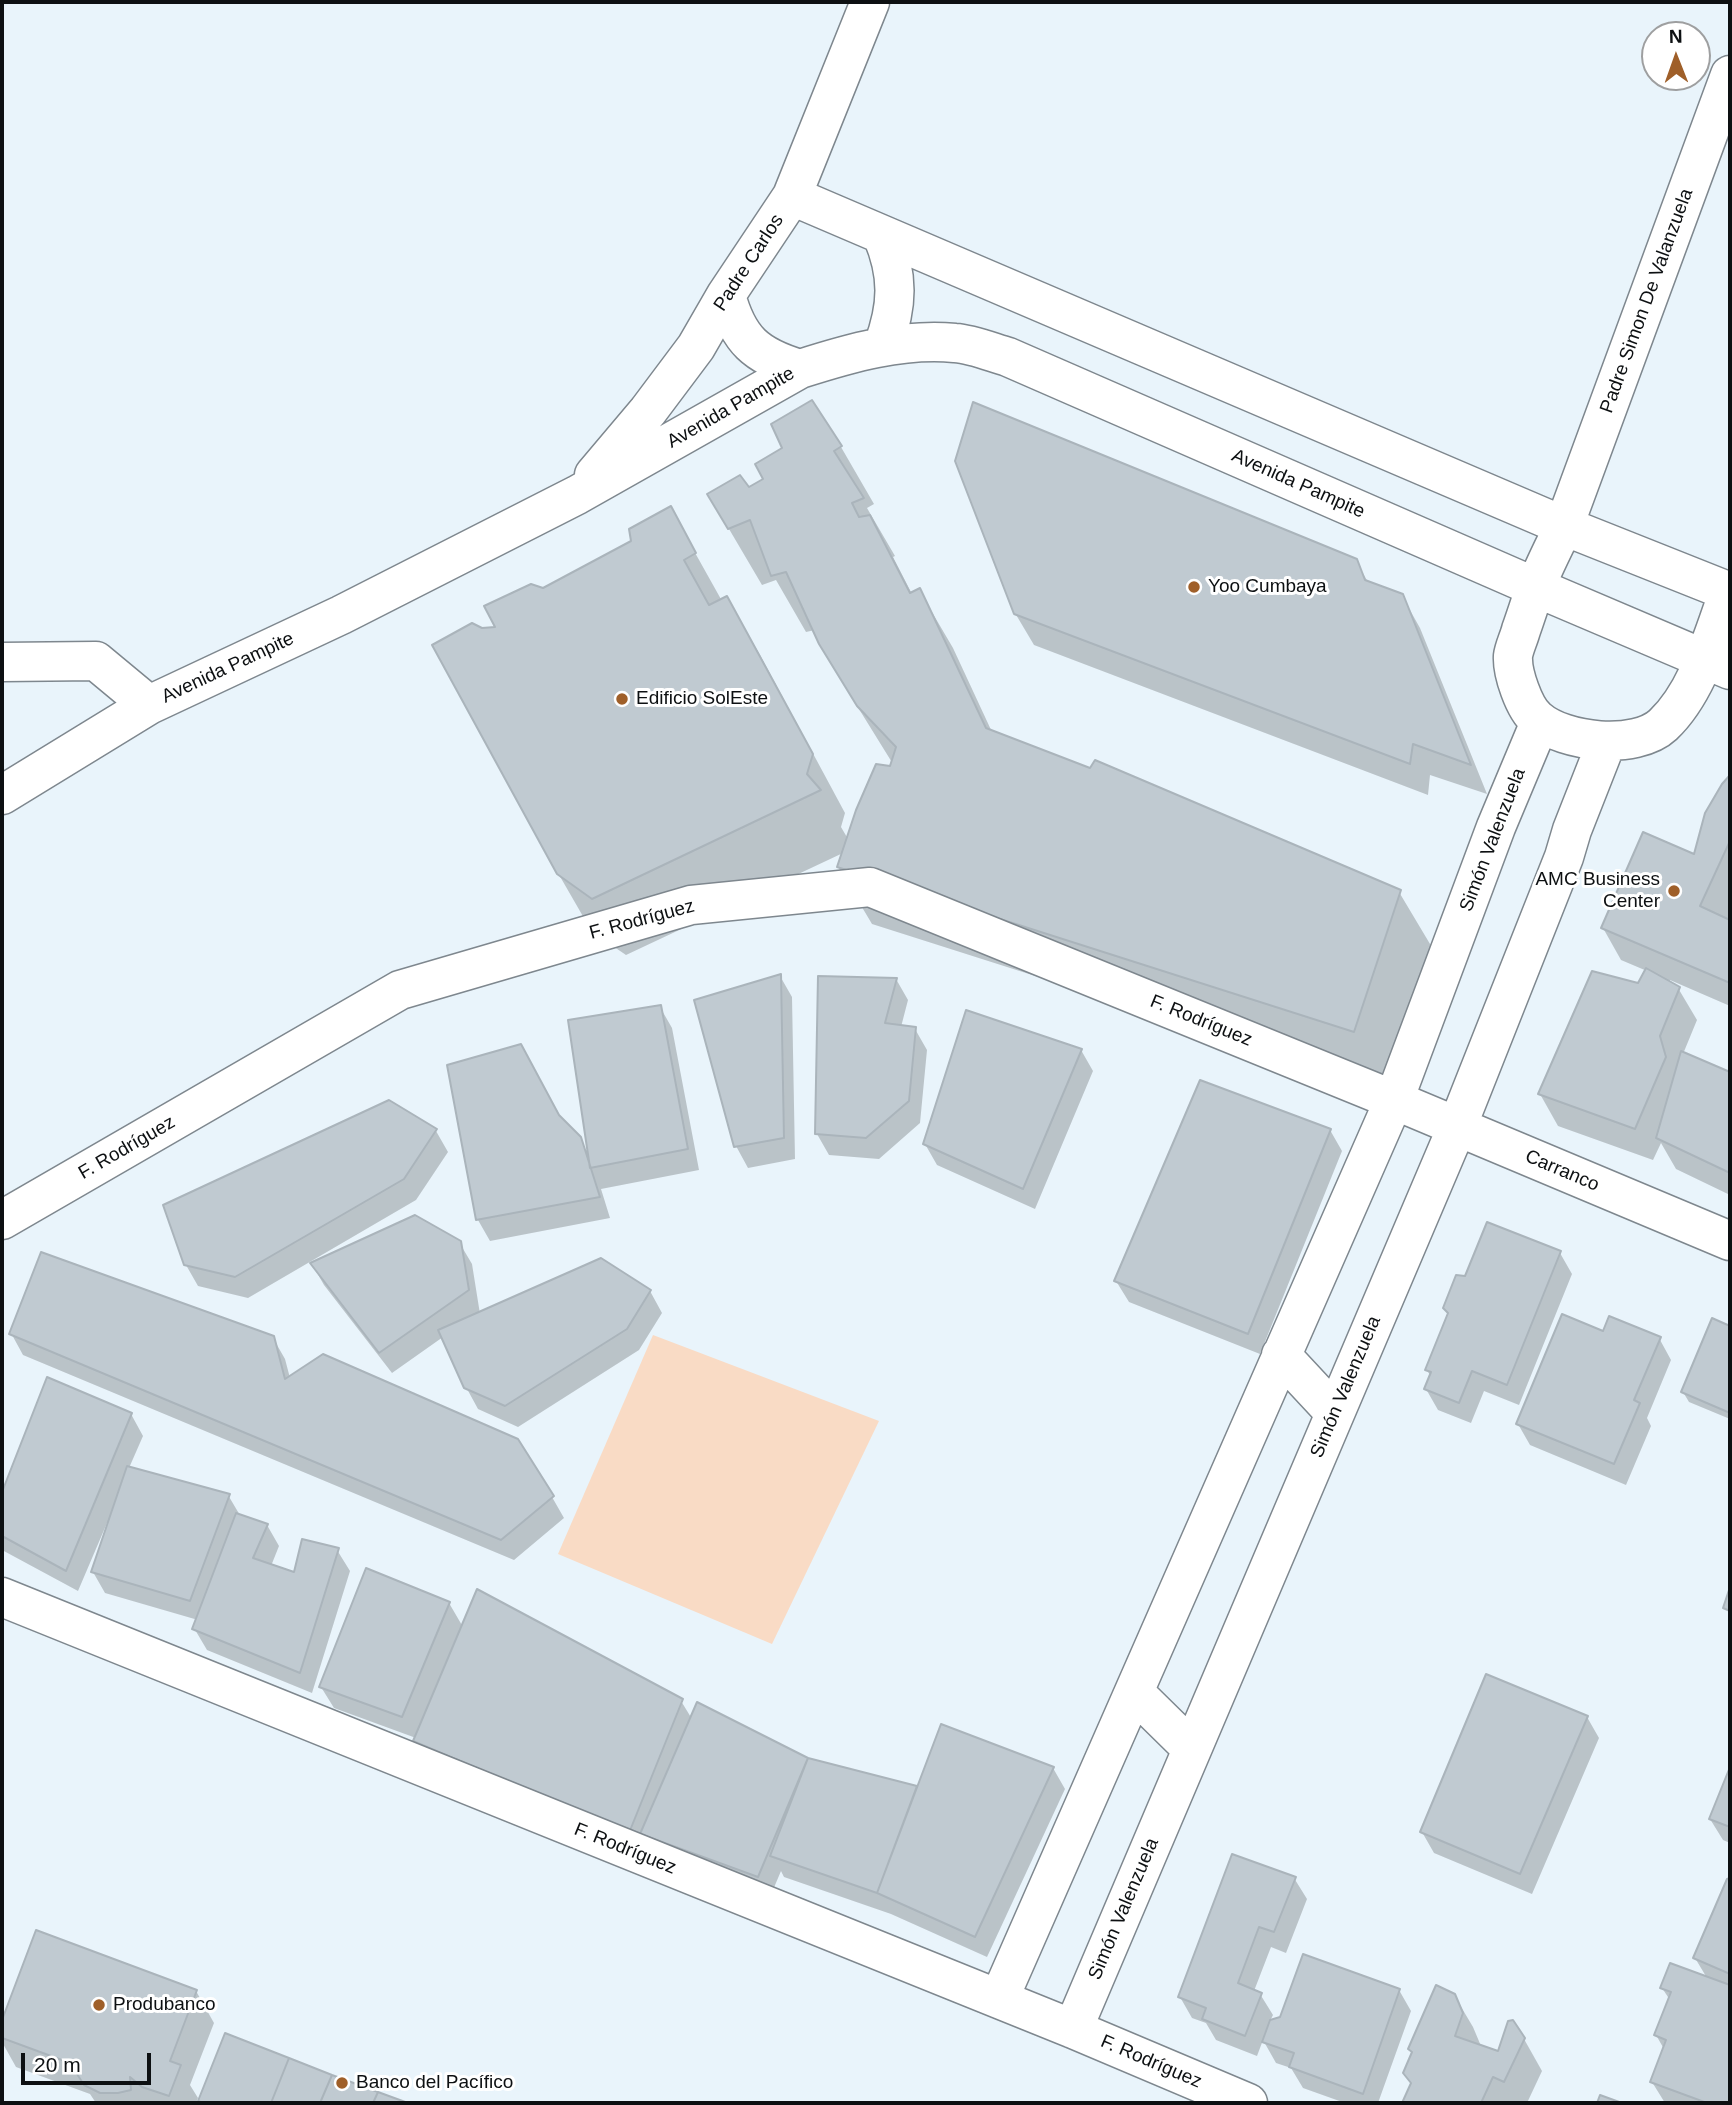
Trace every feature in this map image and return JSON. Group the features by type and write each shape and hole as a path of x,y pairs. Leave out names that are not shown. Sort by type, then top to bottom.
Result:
{"street":[{"name":"Padre Carlos","path":"577,495 648,411 696,348 726,295 792,196 870,2"},
{"name":"Padre Simon De Valanzuela","path":"1564,526 1730,75"},
{"path":"792,196 1564,526 1730,592 1718,664 1661,726 1637,739 1607,741 1572,736 1540,722 1529,711 1520,690 1513,656 1535,587 1564,526"},
{"path":"882,235 891,256 895,279 891,325 883,346"},
{"path":"726,295 732,317 743,336 769,357 800,369"},
{"name":"Avenida Pampite","path":"2,795 149,705 341,615 577,495 800,369 838,356 883,346 921,342 958,343 1008,357 1718,664"},
{"path":"2,662 96,661 149,705"},
{"name":"Simón Valenzuela","path":"999,1999 1394,1100 1496,827 1540,722"},
{"name":"Simón Valenzuela","path":"1073,2029 1457,1127 1607,741"},
{"name":"F. Rodríguez","path":"2,1220 400,990 691,905 870,887 1394,1100"},
{"name":"Carranco","path":"1394,1100 1730,1241"},
{"path":"1281,1355 1335,1413"},
{"name":"F. Rodríguez","path":"2,1597 1073,2029 1248,2103"},
{"path":"1134,1692 1192,1749"}],"shaded area":[{"path":"653,1335 879,1421 772,1644 558,1554"}],"building":[{"path":"812,400 842,446 834,451 864,498 852,503 859,517 870,515 910,593 920,588 986,728 1090,768 1095,760 1401,890 1354,1032 837,867 856,810 876,764 890,766 896,747 857,706 819,644 786,572 771,576 750,520 728,529 707,494 740,475 749,487 763,479 755,464 782,448 771,424"},
{"name":"Yoo Cumbaya","path":"973,402 1357,559 1365,580 1403,594 1471,765 1413,744 1410,764 1014,614 955,461"},
{"name":"Edificio SolEste","path":"671,506 696,553 684,560 709,605 727,596 813,754 807,774 821,790 592,899 557,874 432,645 472,623 482,628 495,627 484,606 531,584 543,588 631,541 629,529"},
{"name":"AMC Business Center","path":"1730,775 1730,983 1601,928 1643,832 1694,854 1705,813"},
{"path":"1730,841 1730,920 1700,906"},
{"path":"1646,968 1680,987 1660,1036 1666,1057 1635,1129 1538,1094 1592,971 1638,983"},
{"path":"781,974 784,1138 734,1147 694,1000"},
{"path":"818,976 897,978 885,1023 916,1027 909,1101 866,1138 815,1134"},
{"path":"661,1005 688,1149 590,1168 568,1020"},
{"path":"966,1010 1082,1049 1023,1189 923,1144"},
{"path":"521,1044 559,1115 581,1137 600,1197 476,1220 447,1065"},
{"path":"1681,1051 1730,1072 1730,1173 1656,1138"},
{"path":"1200,1080 1331,1129 1248,1334 1114,1281"},
{"path":"389,1100 437,1129 404,1179 235,1277 184,1265 163,1205"},
{"path":"415,1215 461,1241 469,1290 379,1353 310,1263"},
{"path":"1487,1222 1561,1251 1507,1385 1472,1371 1459,1403 1424,1389 1431,1372 1425,1370 1448,1313 1443,1308 1456,1275 1465,1276"},
{"path":"41,1252 274,1336 285,1379 323,1354 518,1439 554,1496 501,1540 9,1334"},
{"path":"601,1258 651,1290 627,1329 505,1406 464,1388 438,1330"},
{"path":"1562,1314 1603,1331 1609,1316 1661,1337 1634,1400 1640,1403 1614,1464 1516,1424"},
{"path":"1712,1318 1730,1326 1730,1413 1681,1392"},
{"path":"47,1377 132,1413 66,1571 2,1536 2,1492"},
{"path":"127,1466 230,1494 190,1601 91,1572"},
{"path":"236,1513 268,1524 253,1558 294,1572 302,1539 339,1548 300,1673 192,1629"},
{"path":"366,1568 450,1602 402,1717 319,1687"},
{"path":"1730,1587 1730,1611 1723,1608"},
{"path":"477,1589 683,1699 629,1833 413,1741"},
{"path":"1486,1674 1588,1716 1520,1874 1420,1832"},
{"path":"697,1702 808,1758 758,1877 640,1834"},
{"path":"941,1724 1054,1767 975,1937 877,1893"},
{"path":"808,1758 917,1786 877,1893 770,1856"},
{"path":"1730,1767 1730,1827 1709,1819"},
{"path":"1232,1854 1296,1877 1274,1932 1259,1927 1238,1983 1262,1993 1245,2036 1202,2019 1206,2008 1178,1997"},
{"path":"1730,1878 1730,1974 1693,1958 1727,1879"},
{"name":"Produbanco","path":"36,1930 197,1990 170,2061 181,2065 169,2096 142,2087 130,2077 131,2090 100,2093 84,2085 70,2063 2,2038 2,2020"},
{"path":"1303,1954 1400,1989 1363,2094 1289,2067 1294,2053 1262,2042 1270,2020 1280,2017"},
{"path":"1670,1963 1730,1985 1730,2103 1707,2103 1650,2082 1666,2040 1654,2035 1671,1992 1660,1988"},
{"path":"1436,1985 1455,1994 1463,2013 1455,2036 1498,2051 1508,2021 1513,2020 1525,2038 1504,2082 1493,2077 1481,2103 1402,2103 1411,2083 1403,2073 1412,2052 1408,2049"},
{"path":"225,2033 289,2058 271,2103 198,2101"},
{"path":"289,2058 332,2075 320,2103 271,2103"},
{"name":"Banco del Pacífico","path":"332,2075 378,2092 373,2103 320,2103"},
{"path":"378,2092 408,2103 373,2103"},
{"path":"1600,2095 1622,2103 1597,2103"}],"place":[{"name":"Yoo Cumbaya","path":"1194,587"},
{"name":"Edificio SolEste","path":"622,699"},
{"name":"AMC Business Center","path":"1674,891"},
{"name":"Produbanco","path":"99,2005"},
{"name":"Banco del Pacífico","path":"342,2083"}]}
